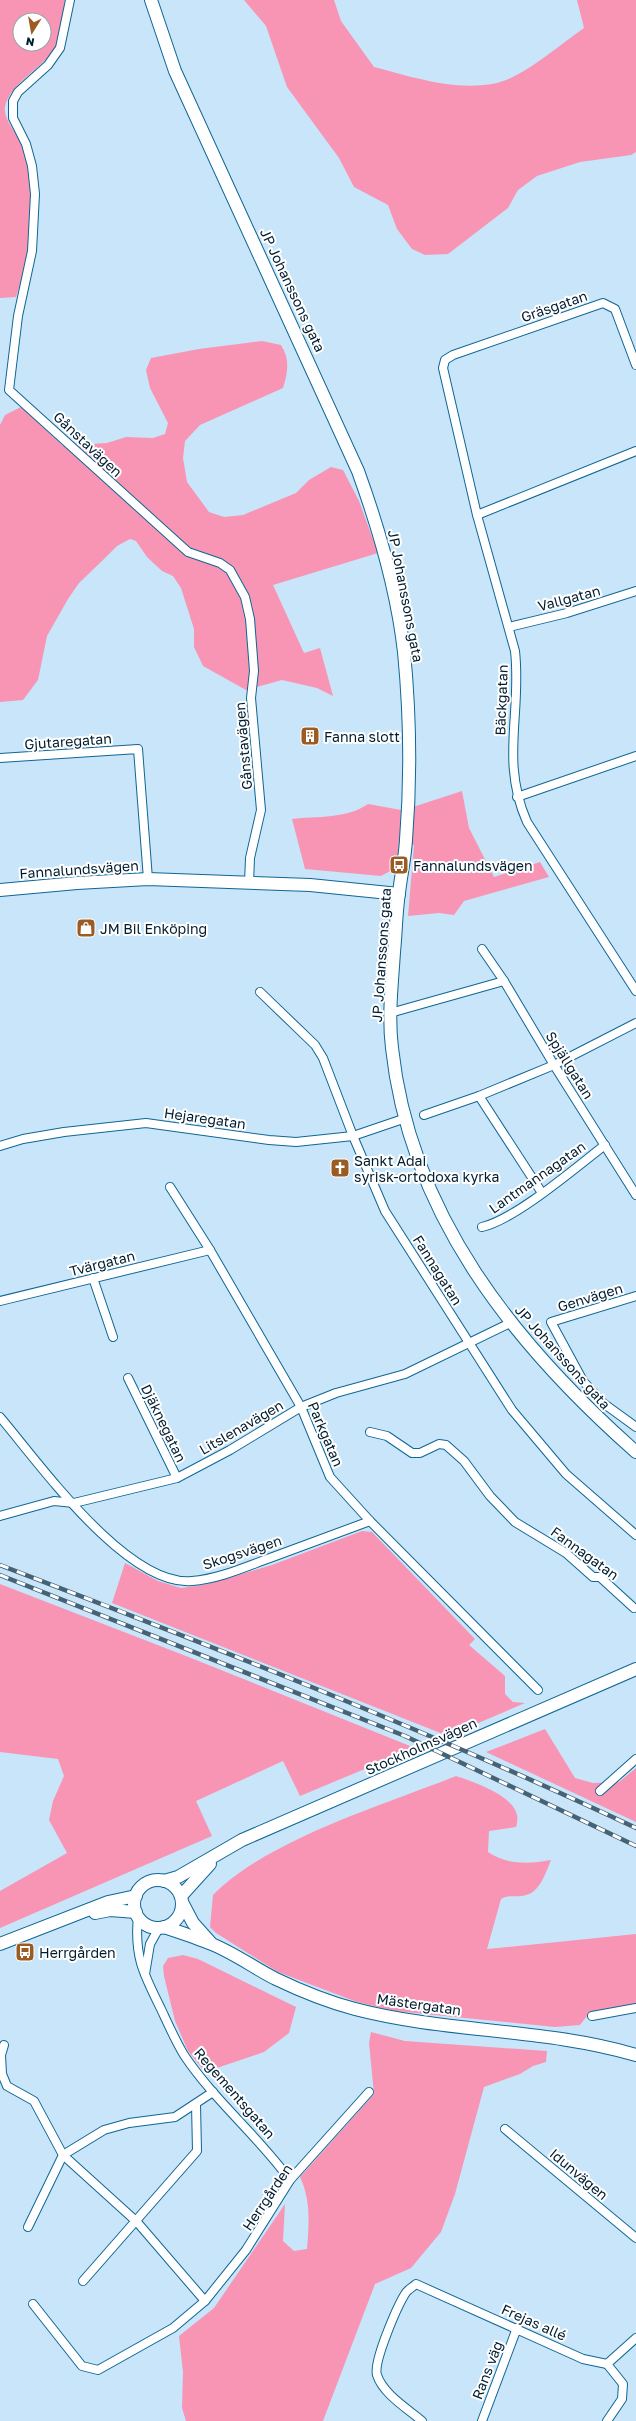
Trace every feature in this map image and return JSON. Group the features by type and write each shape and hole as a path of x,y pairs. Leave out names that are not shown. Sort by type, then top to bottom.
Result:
{"street":[{"name":"Gånstavägen","path":"70,0 60,48 48,65 18,92 12,101 13,118 26,144 32,166 35,194 32,251 18,316 9,390 188,552 220,563 230,570 245,597 250,619 254,671 250,698 261,810 250,858 249,882"},
{"name":"JP Johanssons gata","path":"150,0 175,71 358,470 377,524 404,650 409,733 406,839 398,894 390,1013 397,1084 420,1164 449,1230 468,1263 510,1323 595,1415 636,1452"},
{"name":"Gräsgatan","path":"445,360 453,355 603,303 614,309 636,365"},
{"name":"Bäckgatan","path":"445,360 443,368 444,376 477,515 509,627 517,674 512,768 517,797 527,822 636,991"},
{"path":"477,515 636,451"},
{"name":"Vallgatan","path":"509,627 567,613 636,591"},
{"name":"Gjutaregatan","path":"0,758 138,749 148,879"},
{"path":"517,797 636,756"},
{"name":"Fannalundsvägen","path":"0,890 77,883 148,879 310,885 398,894"},
{"name":"Spjällgatan","path":"482,949 504,981 554,1065 636,1195"},
{"path":"390,1013 504,981"},
{"name":"Fannagatan","path":"260,992 315,1045 323,1058 353,1136 385,1211 512,1410 566,1474 636,1535"},
{"path":"424,1115 479,1096 554,1065 636,1023"},
{"path":"479,1096 542,1193"},
{"name":"Hejaregatan","path":"0,1146 22,1139 64,1132 146,1123 269,1140 296,1142 353,1136 406,1118"},
{"name":"Lantmannagatan","path":"482,1227 496,1224 542,1193 605,1145"},
{"name":"Parkgatan","path":"170,1187 210,1250 300,1407 328,1474 370,1521 538,1690"},
{"name":"Tvärgatan","path":"0,1302 210,1250"},
{"path":"93,1278 113,1337"},
{"name":"Genvägen","path":"636,1296 551,1322 583,1381 603,1403 636,1427"},
{"name":"Litslenavägen","path":"0,1516 54,1501 74,1503 177,1478 230,1450 300,1407 336,1394 405,1374 510,1323"},
{"name":"Djäknegatan","path":"128,1378 177,1478"},
{"name":"Skogsvägen","path":"0,1417 74,1503 113,1545 132,1560 168,1578 191,1581 222,1575 370,1521"},
{"name":"Fannagatan","path":"370,1432 387,1436 412,1453 420,1453 439,1444 446,1445 464,1461 490,1496 515,1522 566,1552 592,1577 600,1578 634,1608"},
{"name":"Stockholmsvägen","path":"164,1881 178,1877 220,1855 242,1840 636,1669"},
{"path":"600,1791 636,1759"},
{"name":"Stockholmsvägen","path":"181,1899 220,1855"},
{"path":"0,1944 108,1902 136,1896 145,1885 154,1881 164,1881 172,1885 181,1899 179,1915 175,1921 161,1928 150,1944 145,1977"},
{"path":"136,1896 137,1914 145,1924 161,1928"},
{"name":"Mästergatan","path":"181,1899 193,1923 210,1943"},
{"path":"72,1916 110,1910 137,1914"},
{"name":"Regementsgatan","path":"137,1914 136,1942 145,1977 184,2054 213,2092 268,2151 290,2180"},
{"name":"Mästergatan","path":"161,1928 210,1943 276,1979 322,1999 355,2009 427,2022 569,2039 599,2044 636,2054"},
{"path":"592,2016 636,2008"},
{"path":"4,2045 1,2055 2,2074 7,2086 34,2100 63,2155 136,2222 206,2301"},
{"path":"28,2227 63,2155 104,2130 129,2122 175,2117 213,2092"},
{"name":"Herrgården","path":"33,2304 82,2366 98,2370 173,2328 206,2301 246,2250 290,2180 369,2092"},
{"path":"83,2280 136,2222 197,2151 196,2104"},
{"name":"Idunvägen","path":"505,2129 636,2238"},
{"name":"Frejas allé","path":"422,2421 385,2389 377,2375 377,2363 398,2306 406,2292 416,2284 583,2358 607,2364"},
{"name":"Rans väg","path":"482,2421 517,2328"},
{"path":"607,2421 622,2399 623,2384 607,2364 636,2338"}],"shaded area":[{"path":"0,0 65,0 61,31 56,47 51,54 44,62 13,91 5,107 6,117 20,140 27,161 32,200 26,262 16,297 0,298"},
{"path":"244,0 334,0 341,21 374,67 419,79 450,85 466,86 497,83 507,80 542,59 584,28 577,0 636,0 636,152 631,155 580,162 537,176 518,190 508,208 448,254 425,255 412,249 397,229 388,205 354,187 339,158 287,87 266,26"},
{"path":"262,341 281,345 284,350 287,366 283,388 200,425 185,441 183,458 187,482 209,512 224,517 243,515 296,493 309,480 331,467 343,470 359,501 378,553 273,585 304,653 320,648 333,696 317,688 282,680 246,690 203,666 194,647 194,629 181,588 173,576 162,571 147,557 136,541 130,539 117,546 79,583 68,599 47,636 38,680 23,700 0,702 0,425 5,415 21,407 63,446 107,443 126,437 153,438 165,434 168,423 150,388 146,370 151,358 199,349"},
{"path":"462,791 469,828 494,877 540,862 549,877 464,901 454,915 439,913 408,916 414,845 410,844 413,807"},
{"path":"368,804 401,810 400,832 404,843 399,842 396,868 381,876 305,869 292,819 341,815 360,809"},
{"path":"362,1531 372,1532 475,1639 469,1645 505,1676 505,1694 513,1702 525,1703 448,1736 112,1603 125,1563 158,1581 181,1588 203,1585 272,1565"},
{"path":"0,1584 186,1656 415,1748 300,1796 283,1761 196,1801 212,1836 0,1928 0,1891 67,1853 49,1820 53,1801 64,1776 58,1759 0,1752"},
{"path":"545,1729 575,1778 593,1783 619,1782 636,1768 636,1822 486,1752"},
{"path":"456,1776 481,1785 500,1795 514,1808 517,1815 516,1827 489,1831 488,1852 511,1861 527,1863 551,1860 545,1876 535,1890 526,1895 501,1899 487,1949 636,1934 636,2003 587,2016 580,2025 555,2027 395,2011 357,2002 278,1972 216,1933 210,1927 213,1895 236,1875 264,1857 327,1826"},
{"path":"183,1955 198,1959 296,2007 289,2033 264,2052 205,2072 188,2051 175,2021 164,1976 163,1966 168,1958"},
{"path":"371,2032 405,2041 547,2051 546,2062 533,2066 520,2074 484,2087 455,2194 441,2232 411,2268 375,2284 323,2421 186,2421 182,2408 183,2372 179,2336 214,2308 285,2204 283,2241 294,2251 307,2249 309,2221 308,2203 300,2177 374,2094 369,2043"}],"railway":[{"path":"0,1565 240,1658 400,1723 636,1828"},
{"path":"0,1575 405,1736 636,1846"}],"place":[{"name":"Fanna slott","path":"310,736"},
{"name":"Fannalundsvägen","path":"399,865"},
{"name":"JM Bil Enköping","path":"86,928"},
{"name":"Sankt Adai syrisk-ortodoxa kyrka","path":"340,1168"},
{"name":"Herrgården","path":"25,1952"}]}
